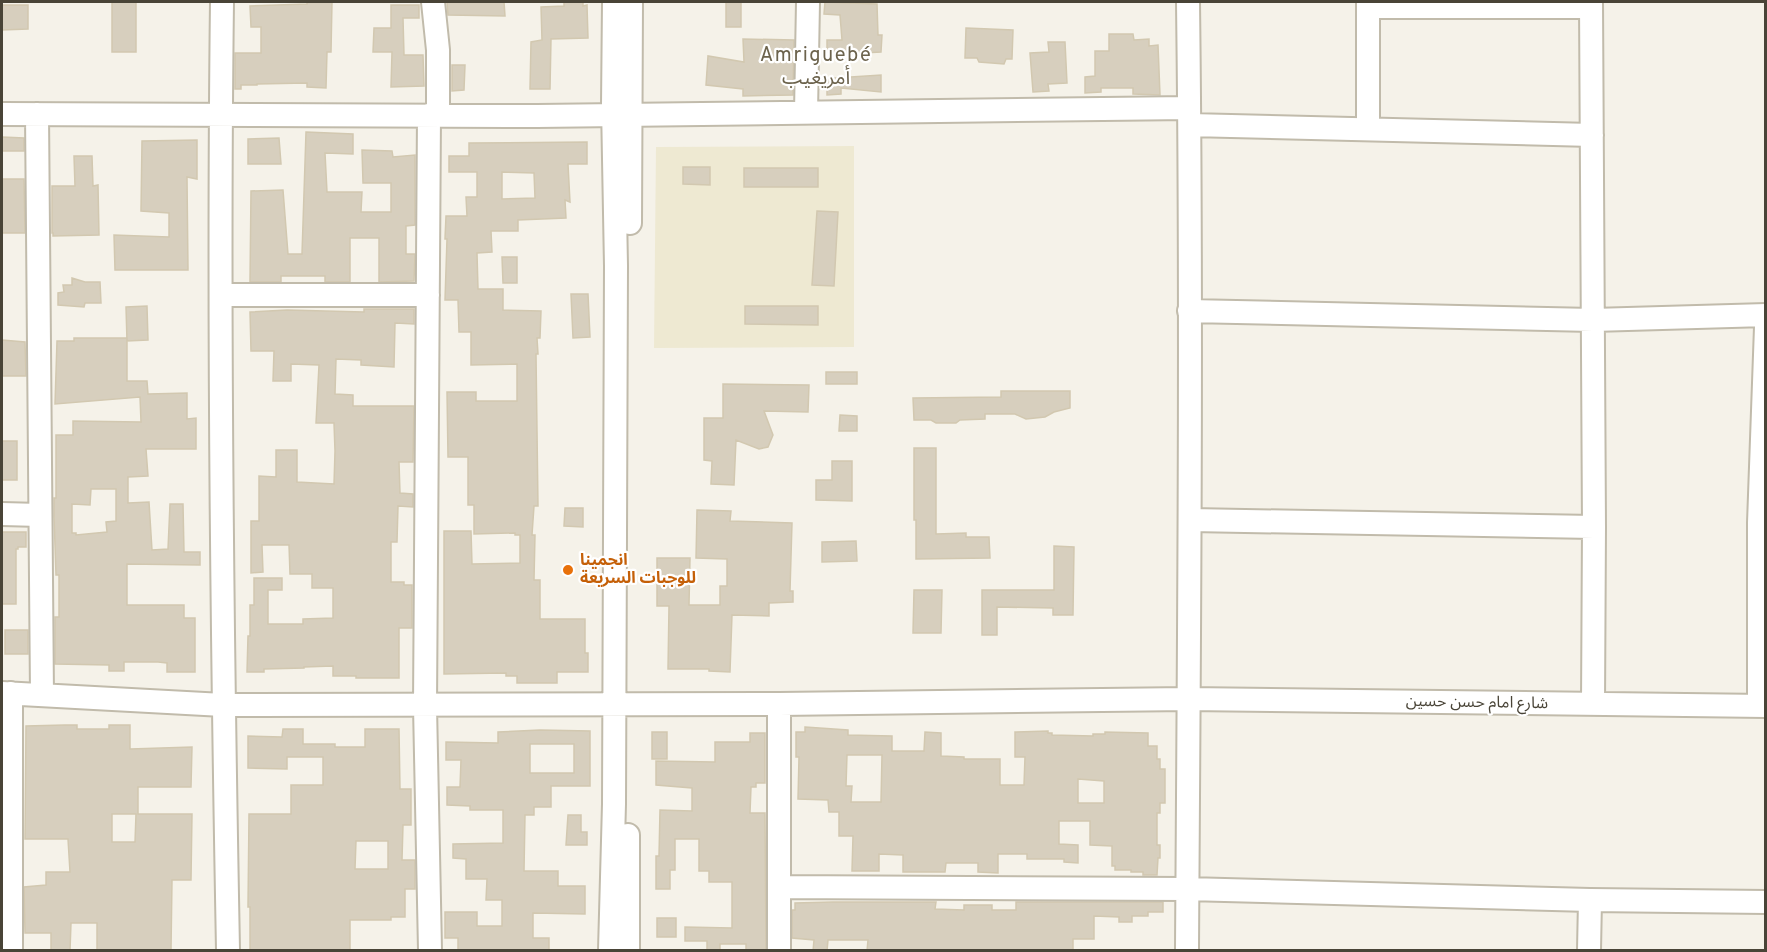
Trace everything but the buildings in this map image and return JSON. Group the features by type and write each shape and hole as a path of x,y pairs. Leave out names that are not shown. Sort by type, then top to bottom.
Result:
{"street":[{"path":"222,2 223,705 228,951"},
{"path":"430,951 425,706 428,295 433,115 438,50 433,2"},
{"path":"614,2 622,114 621,704 628,951"},
{"path":"622,114 631,2"},
{"path":"806,112 808,2"},
{"path":"1187,951 1191,520 1188,2"},
{"path":"1368,129 1368,4 1591,4 1593,704"},
{"path":"2,114 537,116 806,112 1190,117 1368,129 1592,135"},
{"path":"37,114 42,695"},
{"path":"221,295 428,295"},
{"path":"1189,311 1593,320 1766,315"},
{"path":"1762,706 1762,523 1766,327"},
{"path":"2,514 40,514"},
{"path":"1191,520 1594,527"},
{"path":"6,693 11,951"},
{"name":"شارع امام حسن حسين","path":"6,693 223,705 779,704 1188,699 1762,706"},
{"path":"610,951 614,804 621,704"},
{"path":"779,704 779,951"},
{"path":"779,887 1187,889 1590,900 1766,902"},
{"path":"1589,951 1590,900"}],"shaded area":[{"path":"854,146 854,347 654,348 656,147"}],"place":[{"name":"انجمينا للوجبات السريعة","path":"568,570"}],"district":[{"name":"Amriguebé أمريغيب","path":"816,68"}]}
